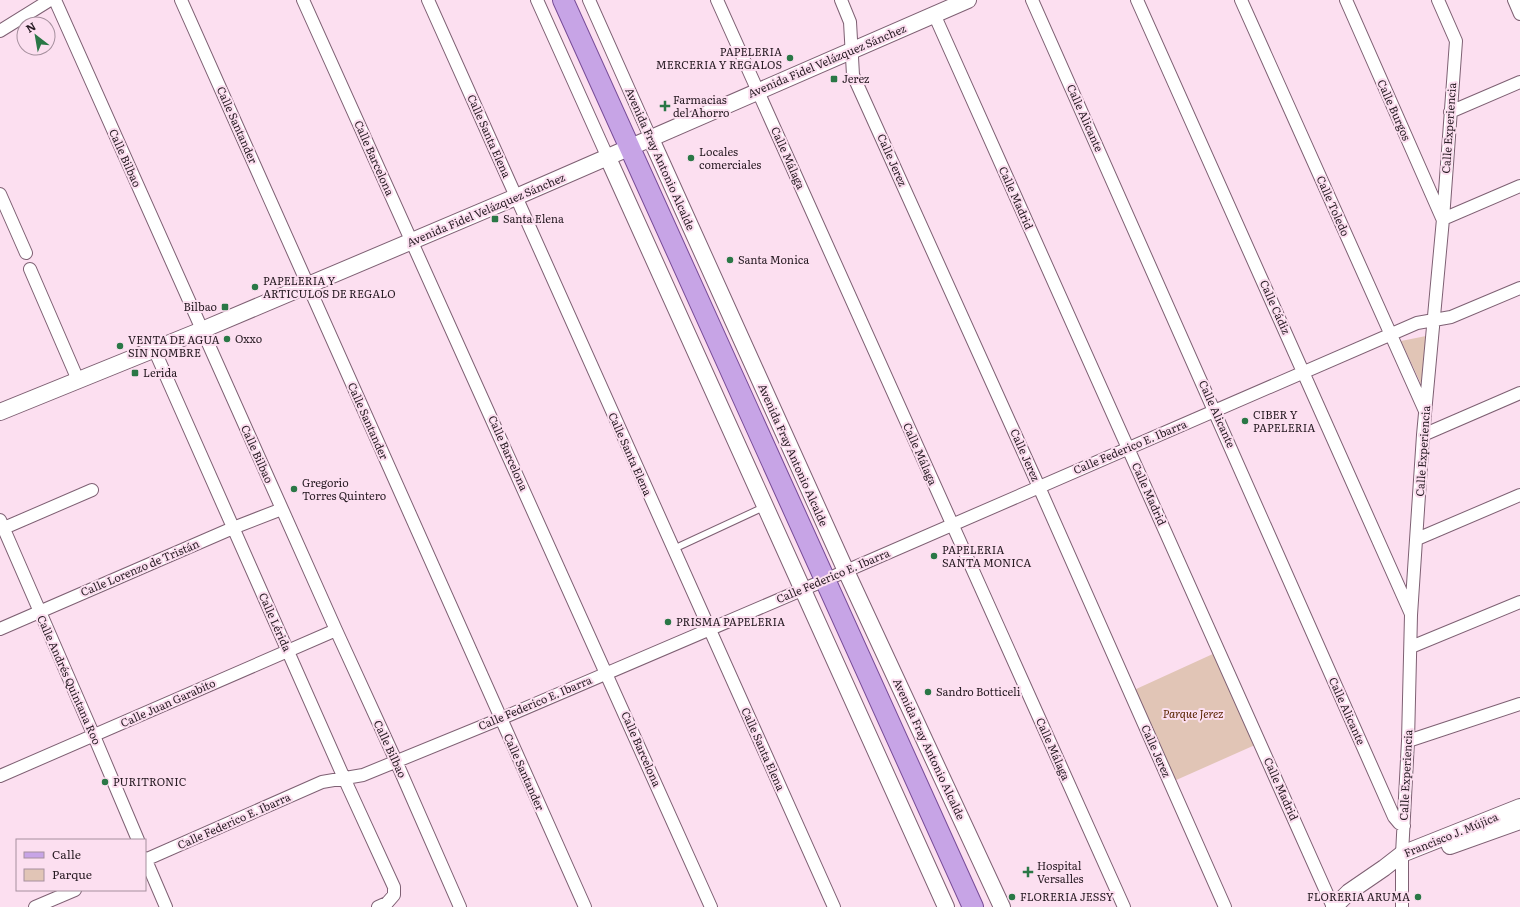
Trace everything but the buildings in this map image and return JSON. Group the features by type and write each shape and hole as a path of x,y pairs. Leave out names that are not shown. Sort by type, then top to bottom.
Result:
{"main road":[{"name":"Avenida Fray Antonio Alcalde","path":"563,0 973,907"}],"street":[{"path":"0,31 50,0"},
{"name":"Calle Bilbao","path":"55,0 460,907"},
{"name":"Calle Santander","path":"181,0 585,907"},
{"name":"Calle Barcelona","path":"303,0 711,907"},
{"name":"Calle Santa Elena","path":"428,0 834,907"},
{"path":"537,0 946,907"},
{"name":"Avenida Fray Antonio Alcalde","path":"589,0 846,571 1002,907"},
{"name":"Calle Málaga","path":"717,0 1124,907"},
{"name":"Calle Jerez","path":"841,0 850,22 853,75 1039,487 1225,907"},
{"name":"Avenida Fidel Velázquez Sánchez","path":"0,412 202,330 608,158 968,0"},
{"name":"Calle Alicante","path":"1032,0 1394,817 1398,823 1404,826"},
{"name":"Calle Cádiz","path":"1137,0 1411,615"},
{"name":"Calle Toledo","path":"1241,0 1425,412"},
{"name":"Calle Burgos","path":"1346,0 1443,219"},
{"name":"Calle Experiencia","path":"1402,907 1402,859 1408,741 1411,615 1423,435 1443,219 1456,41 1438,0"},
{"path":"1514,0 1520,14"},
{"name":"Calle Madrid","path":"934,14 1334,907"},
{"path":"1450,112 1520,82"},
{"path":"1443,219 1520,186"},
{"path":"0,194 26,253"},
{"path":"30,269 78,380"},
{"name":"Calle Federico E. Ibarra","path":"146,859 322,782 363,775 500,719 846,571 1390,334 1417,323 1451,317 1520,288"},
{"name":"Calle Lérida","path":"154,349 344,778 394,887 394,895 388,903 382,906"},
{"path":"1423,435 1520,393"},
{"path":"2,524 92,490"},
{"path":"1417,539 1520,495"},
{"name":"Calle Lorenzo de Tristán","path":"0,628 233,528 282,509"},
{"name":"Calle Andrés Quintana Roo","path":"2,524 138,839"},
{"path":"1411,647 1520,602"},
{"name":"Calle Juan Garabito","path":"0,776 336,630"},
{"path":"1408,741 1520,704"},
{"name":"Francisco J. Mújica","path":"1334,907 1349,892 1384,868 1520,807"},
{"path":"1402,859 1520,821"},
{"path":"146,861 166,907"},
{"path":"35,907 73,891"}],"lane":[{"path":"680,546 765,506"}],"green space":[{"path":"1426,336 1421,384 1401,341"},
{"name":"Parque Jerez","path":"1215,653 1255,745 1174,781 1134,690"}],"place":[{"name":"PAPELERIA MERCERIA Y REGALOS","path":"790,58"},
{"name":"Jerez","path":"834,79"},
{"name":"Farmacias del Ahorro","path":"665,106"},
{"name":"Locales comerciales","path":"691,158"},
{"name":"Santa Elena","path":"495,219"},
{"name":"Santa Monica","path":"730,260"},
{"name":"PAPELERIA Y ARTICULOS DE REGALO","path":"255,287"},
{"name":"Bilbao","path":"225,307"},
{"name":"Oxxo","path":"227,339"},
{"name":"VENTA DE AGUA SIN NOMBRE","path":"120,346"},
{"name":"Lerida","path":"135,373"},
{"name":"CIBER Y PAPELERIA","path":"1245,421"},
{"name":"Gregorio Torres Quintero","path":"294,489"},
{"name":"PAPELERIA SANTA MONICA","path":"934,556"},
{"name":"PRISMA PAPELERIA","path":"668,622"},
{"name":"Sandro Botticeli","path":"928,692"},
{"name":"PURITRONIC","path":"105,782"},
{"name":"Hospital Versalles","path":"1028,872"},
{"name":"FLORERIA JESSY","path":"1012,897"},
{"name":"FLORERIA ARUMA","path":"1418,897"}]}
